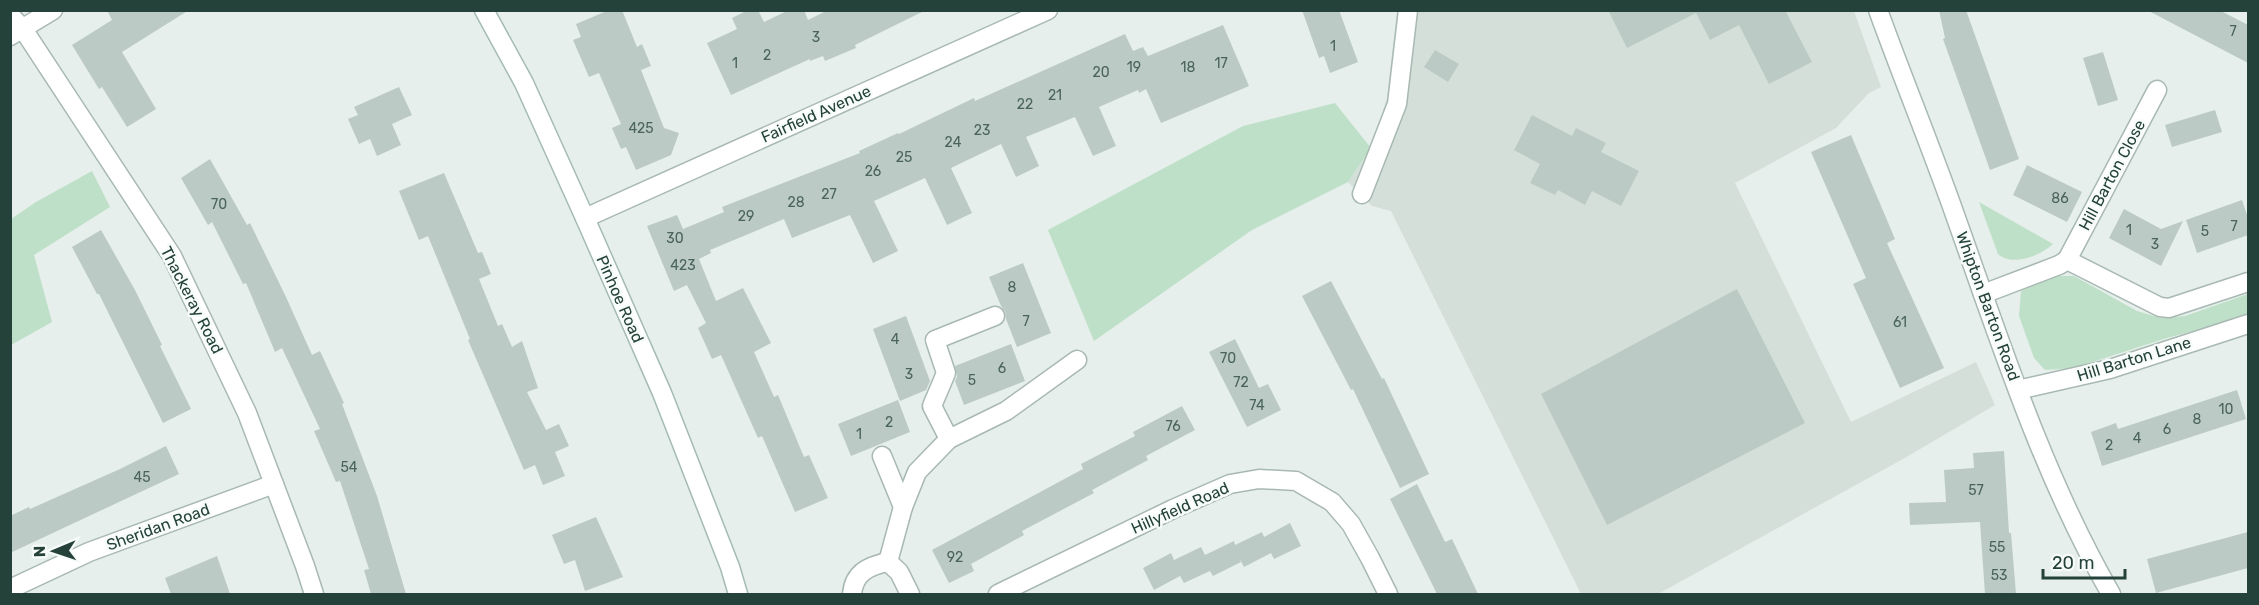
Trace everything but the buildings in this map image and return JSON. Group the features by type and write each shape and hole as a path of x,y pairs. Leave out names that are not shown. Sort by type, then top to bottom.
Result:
{"street":[{"path":"17,32 53,10"},
{"name":"Pinhoe Road","path":"484,10 524,83 662,393 730,567 738,594"},
{"name":"Fairfield Avenue","path":"585,218 1048,10"},
{"path":"1362,194 1397,104 1408,10"},
{"name":"Whipton Barton Road","path":"1878,10 2018,390 2071,519 2112,594"},
{"name":"Thackeray Road","path":"10,15 17,32 172,256 247,413 314,594"},
{"name":"Hill Barton Close","path":"2067,260 2157,90"},
{"path":"1983,294 2067,260 2160,307 2169,308 2248,282"},
{"path":"949,439 932,406 946,373 935,340 995,316"},
{"name":"Hill Barton Lane","path":"2018,390 2110,369 2248,324"},
{"path":"888,562 903,507 917,472 949,439 1006,411 1077,360"},
{"path":"882,456 903,507"},
{"name":"Hillyfield Road","path":"998,594 1173,509 1230,484 1259,478 1296,481 1332,502 1351,524 1388,594"},
{"name":"Sheridan Road","path":"10,589 89,552 274,484"},
{"path":"852,594 852,587 860,572 874,565 888,562"},
{"path":"888,562 899,572 910,594"}],"shaded area":[{"path":"1397,11 1854,11 1881,87 1869,93 1836,128 1735,183 1851,422 1976,362 1995,405 1903,459 1658,594 1581,594 1391,211 1372,206 1348,182 1371,148 1387,98"}],"green space":[{"path":"1335,103 1371,148 1348,182 1252,230 1094,341 1048,230 1243,126"},
{"path":"92,171 110,207 34,255 52,322 11,345 11,219 36,202"},
{"path":"1979,202 2053,244 2034,256 2018,260 2004,258 1998,254"},
{"path":"2052,276 2074,276 2137,311 2161,318 2185,316 2248,294 2248,316 2167,338 2074,368 2045,370 2034,358 2019,316 2021,291"}]}
